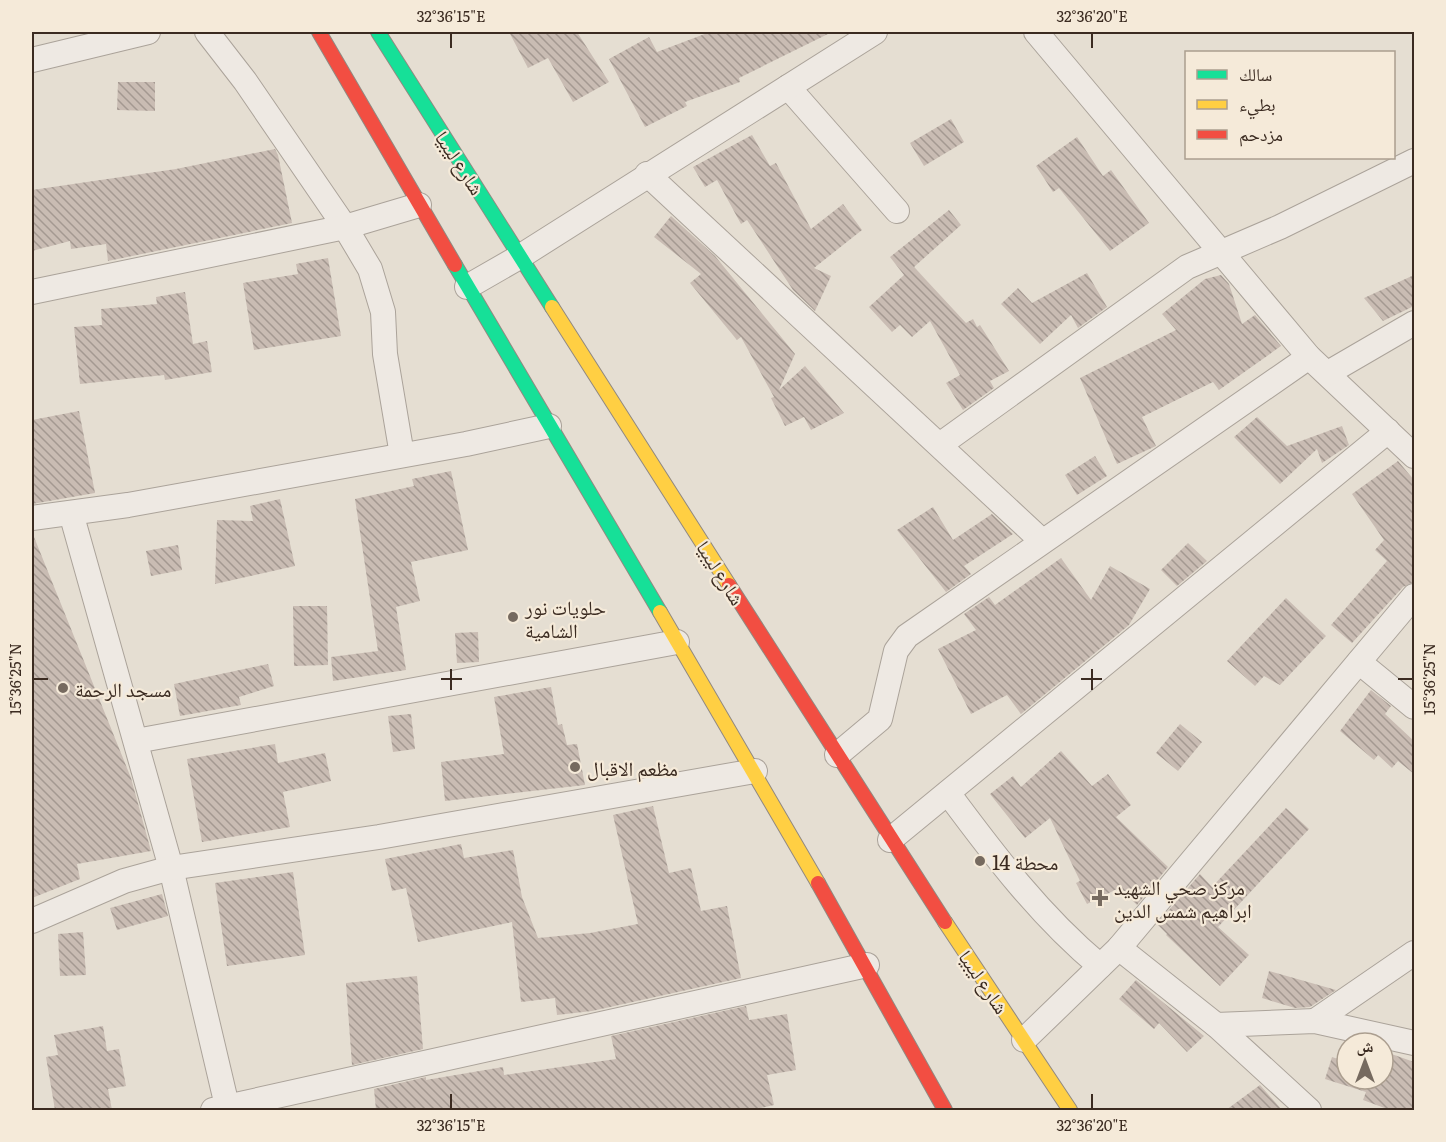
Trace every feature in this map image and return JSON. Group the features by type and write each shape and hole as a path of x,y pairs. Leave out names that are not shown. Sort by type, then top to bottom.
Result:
{"main road":[{"path":"319,32 549,426 755,771 867,966 945,1110"},
{"name":"شارع ليبيا","path":"378,32 890,840 1070,1110"}],"street":[{"path":"32,60 148,32"},
{"path":"207,32 225,52 364,256 381,297 386,361 402,455"},
{"path":"467,286 521,256 647,174 875,32"},
{"path":"1036,32 1309,357 1414,456"},
{"path":"788,87 897,211"},
{"path":"941,444 1187,267 1218,251 1280,226 1414,160"},
{"path":"647,174 941,444 1042,541"},
{"path":"32,292 345,227 419,205"},
{"path":"1328,373 1414,323"},
{"path":"837,754 880,719 893,660 901,642 1042,541 1309,357"},
{"path":"32,518 402,455 549,426"},
{"path":"890,840 1388,431"},
{"path":"71,513 171,868 223,1109 867,966"},
{"path":"1024,1040 1119,948 1414,596"},
{"path":"136,741 677,642"},
{"path":"1359,662 1414,707"},
{"path":"32,921 124,881 171,868 379,837 755,771"},
{"path":"948,793 1020,888 1059,930 1101,966"},
{"path":"1119,948 1216,1025 1309,1110"},
{"path":"1315,1021 1414,953"},
{"path":"1216,1025 1315,1021 1414,1043"}],"building":[{"path":"509,32 577,32 609,82 573,102 548,58 528,68"},
{"path":"710,32 832,32 739,78 740,82 685,102 687,106 645,127 609,59 649,37 657,52"},
{"path":"118,82 155,82 155,111 117,110"},
{"path":"951,119 964,142 924,166 910,143"},
{"path":"752,135 770,166 776,163 811,229 843,204 862,230 814,268 831,276 815,311 793,290 747,220 741,224 717,180 705,187 693,167"},
{"path":"1077,137 1103,176 1111,170 1149,223 1110,251 1059,188 1053,192 1036,166"},
{"path":"275,149 292,223 108,261 106,244 71,249 70,241 32,251 32,190 176,169"},
{"path":"949,210 961,225 914,267 966,323 973,319 977,327 980,325 1009,371 990,381 994,388 963,410 946,383 960,375 930,321 912,337 900,325 892,332 869,307 904,275 890,257"},
{"path":"671,216 715,256 795,354 779,390 805,366 844,413 811,430 804,417 785,426 771,398 774,397 741,337 737,340 690,283 701,274 654,237"},
{"path":"328,258 341,336 254,350 243,283 298,274 296,264"},
{"path":"1087,273 1107,307 1078,328 1071,315 1040,344 1001,304 1018,288 1032,303"},
{"path":"1221,275 1229,284 1242,324 1255,315 1281,346 1219,390 1213,382 1142,417 1156,446 1117,464 1080,378 1176,330 1162,314 1205,279"},
{"path":"1414,275 1414,306 1383,321 1364,298"},
{"path":"185,292 193,344 207,341 212,372 165,380 164,375 80,384 74,327 102,325 101,309 157,304 156,297"},
{"path":"79,411 95,493 32,504 32,420"},
{"path":"1257,417 1287,446 1342,426 1349,445 1322,463 1317,449 1280,484 1234,437"},
{"path":"1095,456 1107,476 1077,495 1065,475"},
{"path":"1398,461 1414,480 1414,582 1403,587 1352,643 1331,625 1387,561 1375,550 1384,540 1352,494"},
{"path":"451,471 468,550 411,562 420,601 396,607 406,670 333,681 331,657 378,651 355,499 414,486 412,479"},
{"path":"280,499 295,566 215,584 217,520 253,521 250,506"},
{"path":"933,507 953,540 992,514 1013,534 964,566 971,574 946,592 897,530"},
{"name":"مسجد الرحمة","path":"32,532 131,778 151,851 77,864 80,879 32,898"},
{"path":"1188,543 1207,561 1177,586 1161,570"},
{"path":"178,545 182,570 151,576 146,551"},
{"path":"1061,558 1091,600 1110,566 1150,589 1129,625 1021,714 1007,695 971,714 938,649 976,630 964,614 989,597 995,605"},
{"path":"1286,598 1326,636 1280,685 1264,676 1255,686 1227,661"},
{"path":"293,606 327,606 328,665 294,666"},
{"path":"478,632 479,662 457,663 455,633"},
{"path":"268,664 274,686 239,697 241,705 180,716 174,684"},
{"path":"551,687 558,725 562,724 567,745 577,744 585,785 445,801 441,762 504,754 494,697"},
{"path":"1371,690 1391,706 1385,714 1414,741 1414,774 1398,761 1392,768 1378,755 1374,760 1340,731"},
{"path":"411,714 415,749 393,752 388,716"},
{"path":"1180,724 1202,742 1178,771 1156,753"},
{"path":"275,744 278,763 325,753 331,781 283,792 290,827 202,842 187,759"},
{"path":"1061,751 1092,786 1108,774 1131,805 1116,817 1168,867 1137,905 1119,888 1087,904 1076,883 1080,881 1050,818 1025,838 990,794 1013,776 1021,787"},
{"path":"653,806 669,873 691,868 701,911 727,906 741,978 592,1011 557,1015 555,998 521,1002 512,922 418,942 406,888 392,891 385,859 461,844 464,858 513,850 522,897 538,938 590,933 638,924 613,815"},
{"path":"1286,808 1309,829 1218,927 1249,955 1220,986 1157,924 1200,874 1212,887"},
{"path":"293,872 305,955 227,966 215,883"},
{"path":"162,894 168,916 117,930 110,908"},
{"path":"83,932 86,975 60,976 58,934"},
{"path":"1269,971 1336,990 1310,1007 1295,1008 1262,998"},
{"path":"417,976 423,1049 352,1065 346,983"},
{"path":"1136,980 1204,1036 1187,1052 1159,1023 1154,1029 1119,999"},
{"path":"746,1006 749,1020 787,1014 796,1070 767,1075 774,1105 752,1110 376,1110 374,1089 426,1077 426,1080 503,1067 504,1075 616,1059 611,1036"},
{"path":"103,1026 107,1051 119,1049 126,1086 108,1089 112,1110 55,1110 46,1057 58,1055 54,1035"},
{"path":"1395,1055 1414,1062 1414,1110 1390,1110 1363,1100 1366,1092 1363,1091 1395,1091"},
{"path":"1332,1057 1335,1058 1335,1082 1325,1079"},
{"path":"1260,1085 1282,1110 1226,1110"}],"traffic: fast":[{"path":"378,32 552,307"},
{"path":"455,265 660,612"}],"traffic: slow":[{"path":"552,307 729,585"},
{"path":"660,612 818,883"},
{"path":"945,922 1070,1110"}],"traffic: jam":[{"path":"319,32 455,265"},
{"path":"729,585 945,922"},
{"path":"818,883 945,1110"}],"place":[{"name":"حلويات نور الشامية","path":"513,617"},
{"name":"مسجد الرحمة","path":"63,688"},
{"name":"مظعم الاقبال","path":"575,767"},
{"name":"محطة 14","path":"980,861"},
{"name":"مركز صحي الشهيد ابراهيم شمس الدين","path":"1100,898"}]}
